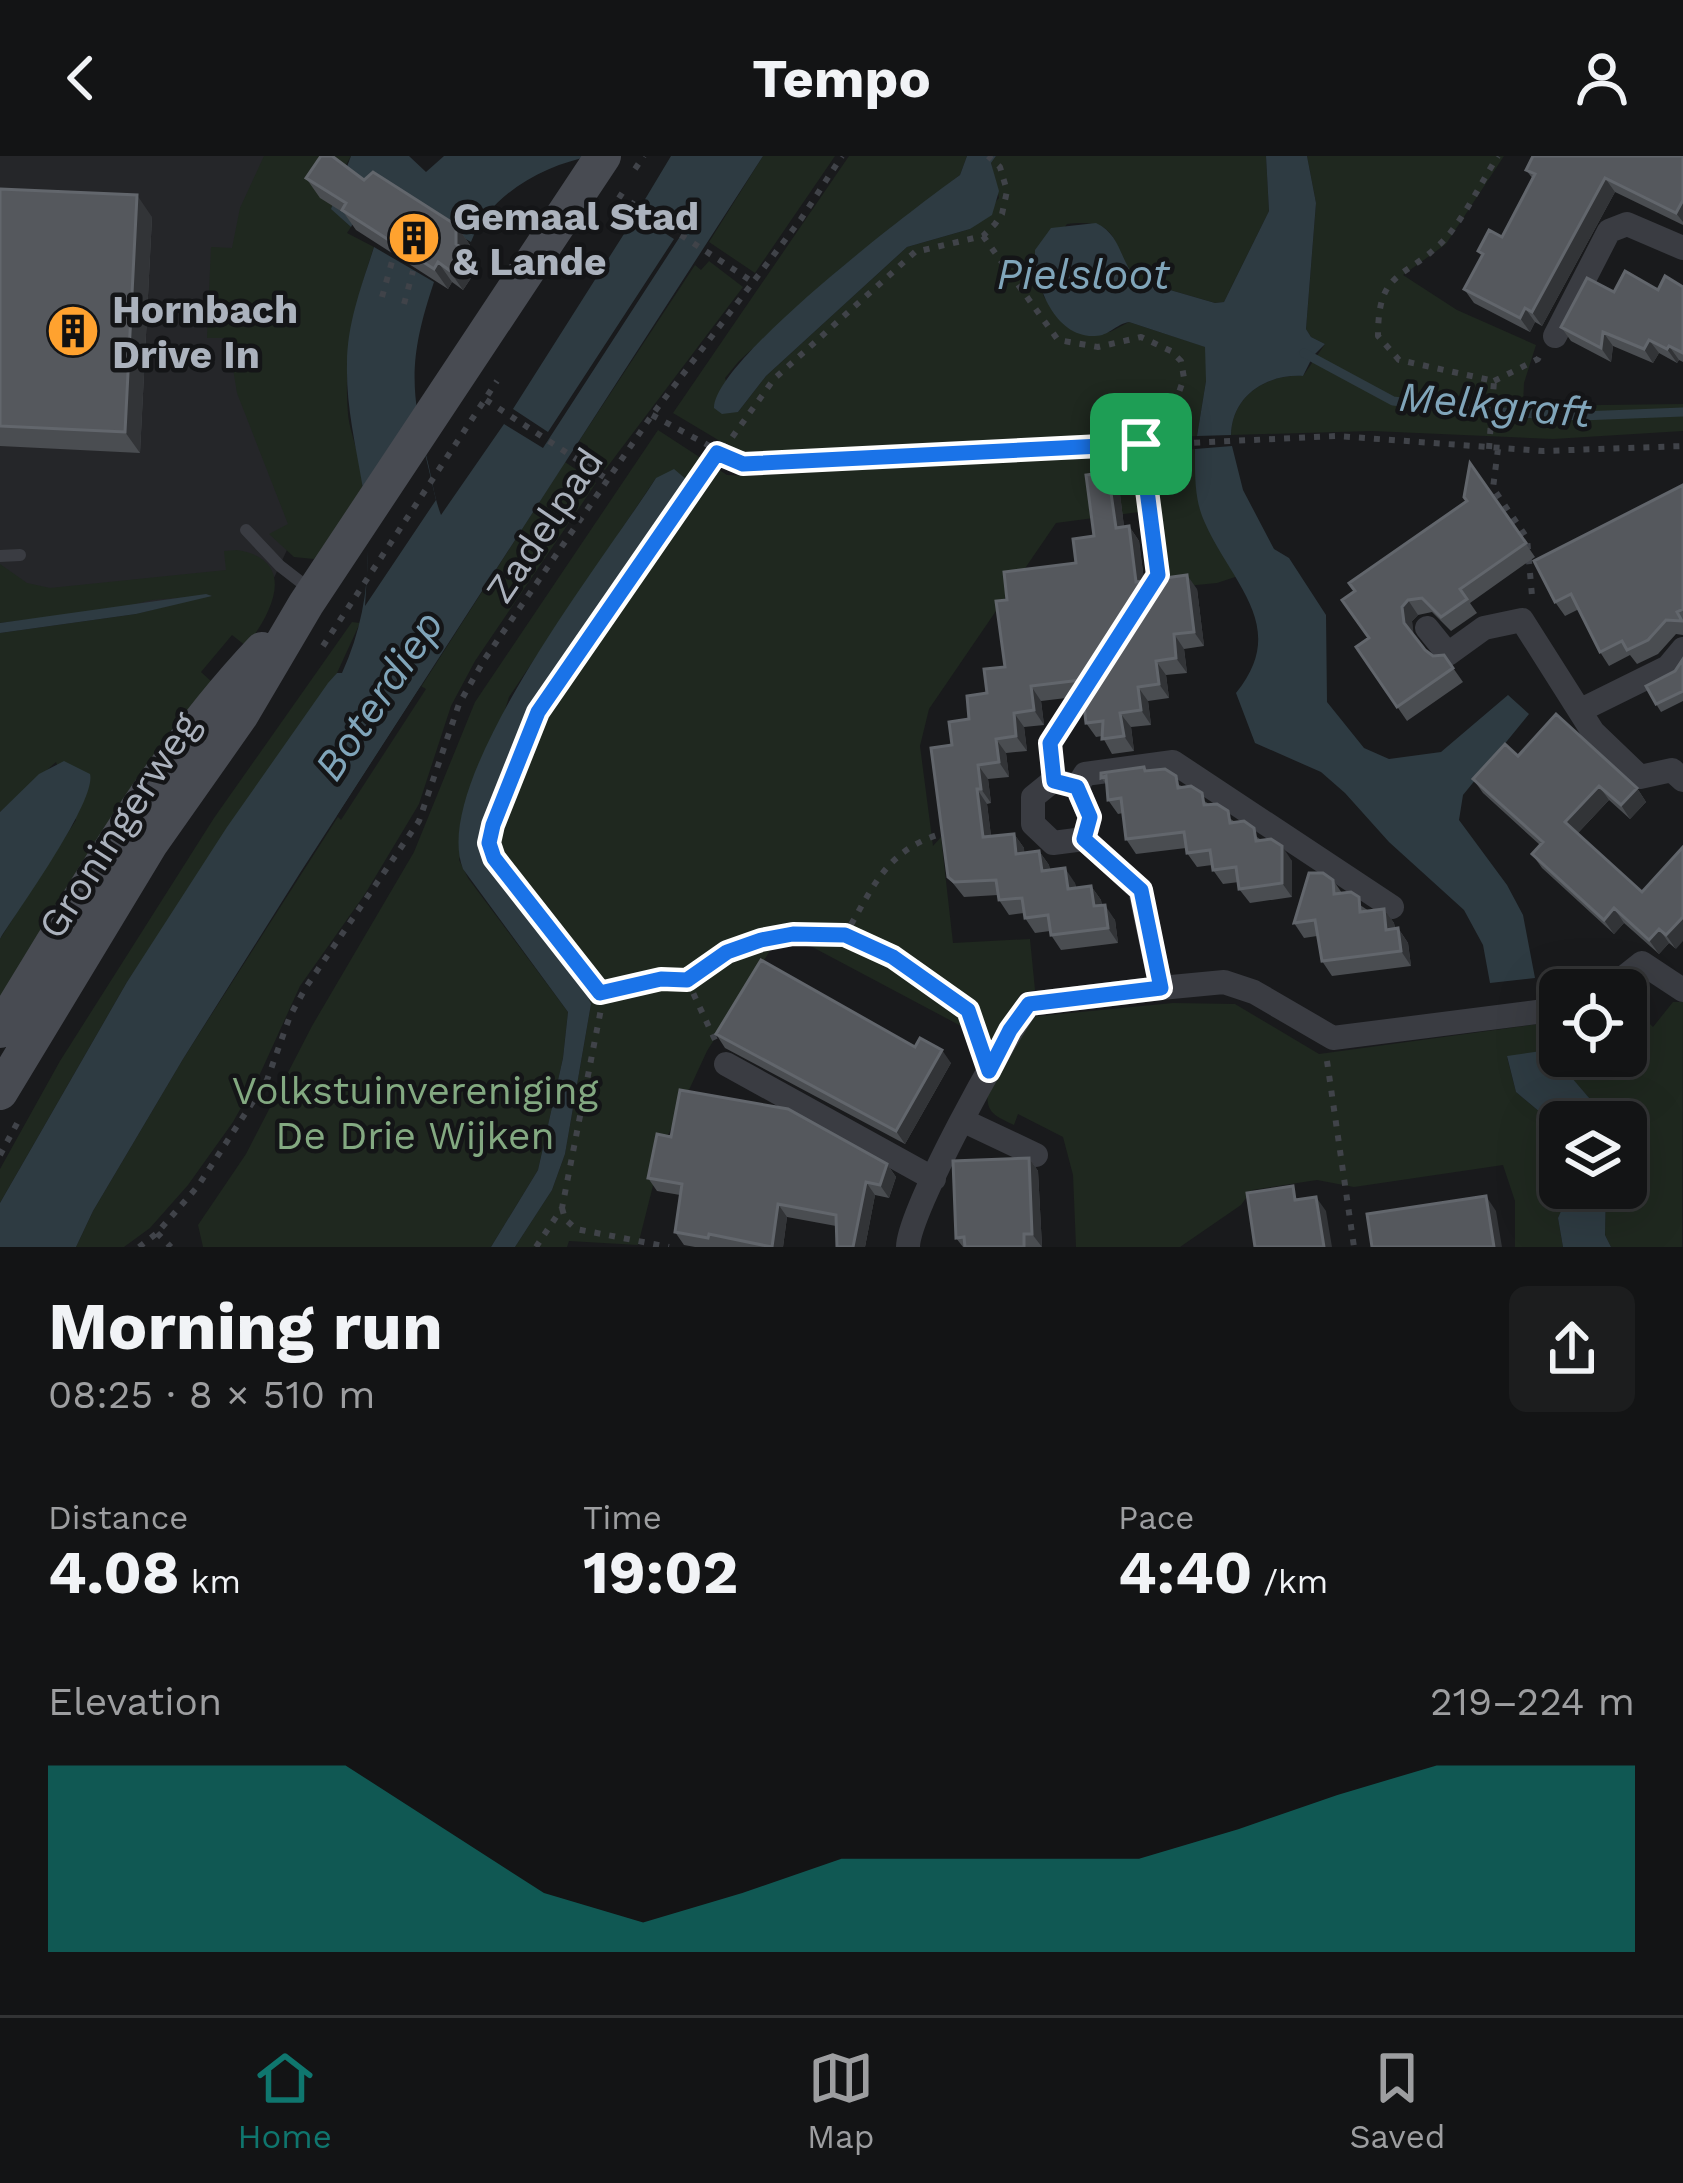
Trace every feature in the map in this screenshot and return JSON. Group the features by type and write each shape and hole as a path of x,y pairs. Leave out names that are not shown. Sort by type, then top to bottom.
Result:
{"main road":[{"name":"Groningerweg","path":"0,1092 11,1041 125,829 214,701 310,598 606,172"}],"street":[{"path":"1555,336 1609,231 1627,224 1683,248"},
{"path":"1427,628 1448,655 1484,628 1522,620 1593,732 1640,777 1672,770 1683,780"},
{"path":"1580,710 1668,667 1683,649"},
{"path":"1161,988 1141,890 1084,839 1054,843 1033,824 1033,797 1099,770 1173,762 1392,908"},
{"path":"1066,784 1090,817 1084,839"},
{"path":"1634,969 1642,963 1683,990"},
{"path":"908,1247 908,1232 934,1179 1010,1030 1029,1004 1224,982 1254,992 1334,1038 1539,1012"},
{"path":"726,1064 934,1179"},
{"path":"964,1121 1036,1155"}],"lane":[{"path":"246,530 310,598"},
{"path":"0,556 20,555"}],"path":[{"name":"Zadelpad","path":"139,1247 198,1186 267,1080 306,987 419,821 459,704 484,660 652,415 801,219 842,156"},
{"path":"1498,156 1440,244 1395,275 1378,336 1399,360 1494,383 1538,359 1548,339 1555,336"},
{"path":"536,1247 562,1208 594,1053 600,993 494,858 489,843 538,712 773,379 915,252 982,236 1006,204 1000,166 991,158"},
{"path":"606,172 678,234 753,282"},
{"path":"982,236 1058,340 1098,347 1141,338 1171,351 1181,361 1181,389 1164,443"},
{"path":"382,297 393,258"},
{"path":"404,304 413,271"},
{"path":"1494,383 1492,488 1527,538 1531,560 1532,608 1522,620"},
{"path":"485,400 607,479"},
{"path":"652,415 743,464 1337,436 1494,449 1683,446"},
{"path":"1141,444 1158,575 1146,594"},
{"path":"365,585 445,460"},
{"path":"1066,784 1050,743 1086,687"},
{"path":"845,935 882,870 901,852 942,832 964,829"},
{"path":"600,993 661,979 687,980 727,952 761,940 793,934 845,935 893,957 968,1010 989,1071"},
{"path":"687,980 726,1064"},
{"path":"1328,1035 1326,1057 1354,1247"},
{"path":"562,1208 576,1229 669,1247"},
{"path":"157,1233 171,1247"}],"shaded area":[{"path":"0,156 274,156 299,524 260,608 0,606"}],"green space":[{"path":"264,156 351,156 332,209 351,227 347,233 374,247 356,309 347,371 348,414 362,489 350,518 314,559 294,557 269,534 288,524 237,393 228,338 207,338 211,247 232,248 240,208"},
{"path":"763,156 835,156 755,273 709,242"},
{"path":"849,156 967,156 960,175 840,269 739,361 725,378 738,412 766,376 907,247 970,229 999,198 991,163 996,156 1266,156 1269,211 1224,302 1139,281 1109,232 1087,223 1067,224 1035,267 1044,297 1065,325 1110,332 1129,322 1206,347 1197,436 745,456 673,413"},
{"path":"1307,156 1504,156 1446,244 1403,275 1457,310 1536,345 1524,383 1523,406 1683,404 1683,431 1553,439 1372,431 1231,435 1245,398 1265,383 1303,376 1325,344 1306,329 1316,203"},
{"path":"709,261 743,287 605,470 584,455 588,446 579,441 695,265 701,270"},
{"name":"Volkstuinvereniging De Drie Wijken","path":"658,430 727,475 754,476 946,460 1195,449 1206,516 1238,576 1166,588 1154,510 1056,523 929,709 920,746 933,846 941,837 953,943 1030,939 1035,990 1021,993 993,1043 801,941 789,939 773,946 707,1051 663,1146 638,1245 569,1241 567,1247 515,1247 552,1190 565,1154 591,1004 584,987 481,855 478,842 528,710 687,480 656,478 509,697 459,860 568,1012 563,1058 538,1170 491,1247 203,1247 198,1225 246,1154 312,1026 414,852 475,702"},
{"path":"565,462 596,483 475,661 451,706 419,804 365,894 300,986 233,1122 150,1228 124,1247 76,1247 183,1059"},
{"path":"224,551 256,556 274,576 264,619 246,646 232,635 201,672 214,684 0,1011 0,939 76,820 56,762 0,812 0,633 136,614 212,595 0,623 0,564 27,583 50,588 226,570"},
{"path":"352,622 360,623 337,673 127,982 0,1203 0,1169 60,1061 214,818"},
{"path":"1673,1002 1683,1002 1682,1247 1611,1247 1605,1235 1606,1209 1647,1209 1647,1101 1592,1101 1571,1077 1647,1077 1647,1021 1653,1027"},
{"path":"1173,1003 1235,1004 1319,1054 1539,1024 1539,1052 1507,1057 1516,1092 1539,1111 1539,1209 1562,1209 1558,1218 1563,1247 1515,1247 1515,1201 1503,1165 1354,1187 1317,1180 1252,1190 1241,1205 1180,1247 1076,1247 1073,1175 1063,1137 1018,1114 1014,1125 997,1116 988,1104 988,1090 1029,1017"}],"water":[{"path":"351,156 409,156 426,172 444,156 592,156 555,167 520,185 491,210 471,242 429,218 355,220 351,227 331,209"},
{"name":"Boterdiep","path":"671,156 763,156 300,873 183,1059 76,1247 0,1247 0,1203 127,982 227,827 328,683 342,673 351,650 364,603 368,556 348,394 348,349 374,247 434,282 416,350 415,390 441,515 504,424 543,448 681,235 685,226 644,201"},
{"path":"967,156 996,156 991,163 999,191 992,215 970,229 907,247 766,376 738,412 722,414 714,408 723,386 746,356 780,322 960,175"},
{"name":"Pielsloot","path":"1266,156 1307,156 1316,203 1306,329 1325,344 1303,376 1265,383 1245,398 1231,435 1197,436 1206,381 1205,347 1129,322 1095,336 1068,328 1043,292 1035,250 1051,228 1096,223 1111,235 1139,281 1224,302 1269,211"},
{"path":"636,215 674,239 548,432 513,409"},
{"path":"1232,446 1243,490 1274,549 1289,558 1326,615 1327,702 1364,748 1389,759 1441,752 1508,695 1529,714 1463,795 1459,820 1523,915 1535,978 1490,983 1483,945 1464,910 1321,772 1255,743 1236,693 1258,647 1257,626 1241,586 1205,523 1196,487 1195,449"},
{"path":"674,469 687,480 528,710 478,842 481,855 584,987 591,1004 565,1154 552,1190 515,1247 491,1247 538,1170 563,1058 568,1012 463,869 459,830 472,781 528,669 656,478"},
{"path":"212,596 136,614 0,633 0,623"},
{"path":"64,761 90,774 89,788 69,830 0,939 0,812 39,774"},
{"path":"1539,1051 1539,1077 1571,1077 1592,1101 1539,1101 1539,1111 1516,1092 1507,1056"},
{"path":"1562,1209 1606,1209 1605,1235 1611,1247 1563,1247 1558,1218"}],"pier":[{"path":"415,411 436,500 365,606 368,557 363,488"},
{"path":"421,686 426,689 341,820 337,816"}],"building":[{"path":"321,156 332,156 364,180 373,172 456,225 456,244 463,249 449,270 438,262 434,269 342,210 346,203 306,178"},
{"path":"1533,156 1683,156 1683,200 1676,213 1605,178 1532,312 1525,308 1520,318 1464,289 1483,254 1478,251 1489,230 1502,237 1535,174 1526,170"},
{"name":"Hornbach Drive In","path":"0,189 137,195 125,432 0,426"},
{"path":"1625,271 1658,290 1665,276 1683,287 1683,353 1649,340 1644,349 1603,332 1601,348 1561,327 1587,278 1614,292"},
{"path":"1470,463 1526,543 1460,589 1467,599 1441,617 1422,598 1408,600 1402,607 1404,623 1425,650 1433,656 1444,655 1453,668 1397,707 1356,647 1369,638 1342,600 1355,591 1349,583 1467,501"},
{"path":"1108,472 1116,528 1129,526 1136,582 1187,575 1194,632 1174,634 1176,658 1156,661 1159,684 1138,687 1141,710 1120,713 1124,736 1102,739 1103,721 1086,723 1081,680 1031,686 1034,710 1014,713 1016,736 996,739 999,762 978,765 983,837 1014,834 1016,854 1039,851 1042,871 1065,868 1068,889 1091,886 1094,906 1105,905 1108,928 1051,935 1048,915 1025,918 1022,898 999,900 996,880 954,882 948,877 931,748 952,745 949,722 969,719 967,696 987,693 984,669 1005,667 996,601 1007,600 1004,572 1076,563 1073,539 1094,536 1086,475"},
{"path":"1683,485 1683,609 1677,612 1682,621 1666,620 1648,640 1627,650 1622,641 1600,652 1571,594 1555,602 1534,561"},
{"path":"1683,659 1683,691 1656,704 1646,686 1675,671"},
{"path":"1556,714 1637,788 1621,805 1599,786 1565,822 1642,892 1683,847 1683,917 1666,935 1659,929 1649,940 1614,908 1604,920 1532,854 1543,842 1473,779 1505,744 1518,756"},
{"path":"1144,767 1145,771 1165,769 1176,776 1178,788 1191,786 1202,793 1204,805 1217,804 1228,811 1230,823 1244,821 1254,828 1256,841 1271,839 1282,846 1282,883 1239,889 1236,867 1213,870 1210,850 1187,853 1184,832 1126,839 1121,798 1108,800 1106,776 1101,778 1101,773"},
{"path":"1309,873 1323,873 1333,880 1334,894 1351,892 1359,897 1360,912 1384,909 1386,930 1398,928 1401,951 1322,961 1315,920 1294,923"},
{"path":"761,960 915,1047 920,1038 942,1050 896,1131 716,1034"},
{"path":"680,1090 788,1109 887,1164 880,1185 866,1182 853,1247 837,1247 836,1215 778,1204 772,1247 675,1232 682,1184 648,1178 657,1134 671,1137"},
{"path":"1029,1158 1032,1234 1024,1234 1024,1247 965,1247 964,1237 956,1238 953,1161"},
{"path":"1293,1186 1295,1200 1316,1197 1324,1247 1255,1247 1247,1193"},
{"path":"1486,1196 1494,1247 1372,1247 1367,1214"}],"waterway":[{"name":"Melkgraft","path":"1304,353 1393,401 1581,416 1683,412"}],"place":[{"name":"Gemaal Stad & Lande","path":"414,238"},
{"name":"Hornbach Drive In","path":"73,331"}],"route":[{"path":"1141,444 1158,575 1050,743 1054,781 1077,787 1090,817 1084,839 1141,890 1161,988 1029,1004 989,1071 979,1032 958,1000 893,957 845,935 793,934 761,940 727,952 687,980 661,979 600,993 494,858 489,843 538,712 717,453 743,464 1141,444"}]}
